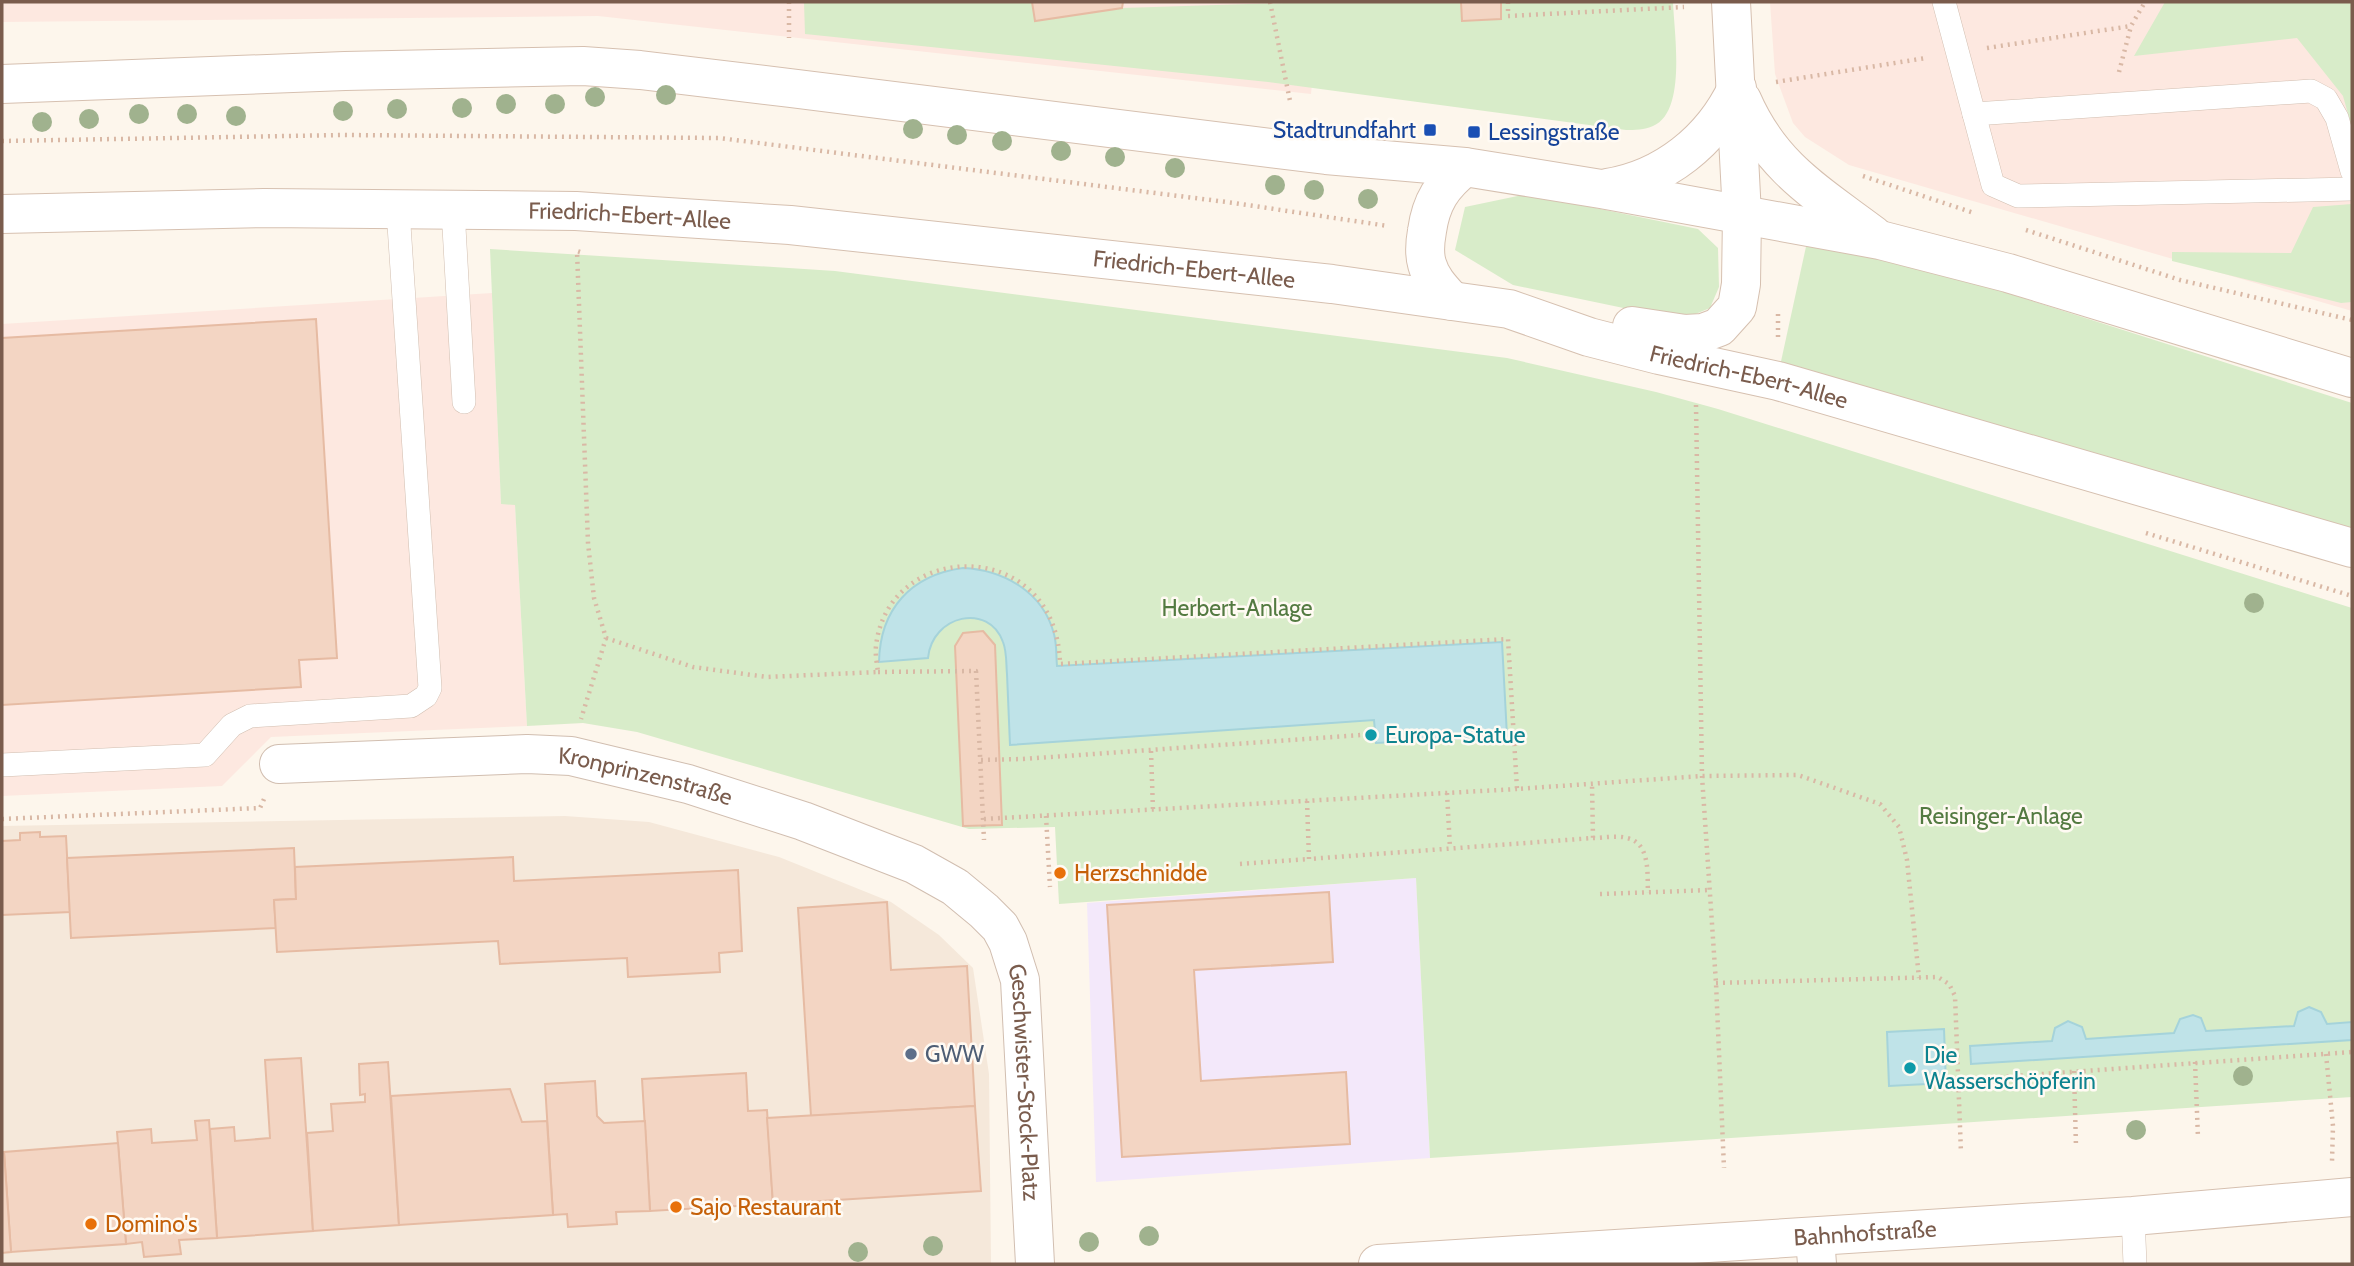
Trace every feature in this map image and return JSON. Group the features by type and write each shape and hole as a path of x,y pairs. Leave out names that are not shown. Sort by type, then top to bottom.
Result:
{"street":[{"path":"1509,309 1685,334 1703,333 1719,327 1737,307 1741,284 1742,215 1731,2"},
{"path":"2,84 345,71 583,66 722,80 1326,155 1465,167 1880,240 2008,273 2352,378"},
{"path":"1601,189 1638,180 1682,158 1719,119 1737,88"},
{"path":"1737,88 1759,135 1777,159 1795,177 1880,240"},
{"path":"1452,300 1438,286 1426,262 1427,232 1429,214 1437,195 1449,180 1465,167"},
{"name":"Friedrich-Ebert-Allee","path":"2,214 264,208 576,211 790,225 1332,284 1452,300 1509,309 1590,337 1778,381 2352,548"},
{"name":"Kronprinzenstraße","path":"279,764 527,754 570,756 688,784 803,821 914,864 956,887 984,911"},
{"name":"Geschwister-Stock-Platz","path":"984,911 1000,928 1008,942 1020,980 1035,1264"},
{"name":"Bahnhofstraße","path":"1378,1264 1816,1251 2133,1216 2352,1197"}],"lane":[{"path":"1944,2 1993,185 2018,196 2352,190"},
{"path":"1974,114 2311,91 2326,99 2337,118 2352,172"},
{"path":"2,765 205,755 232,725 250,716 411,706 426,696 430,688 398,210"},
{"path":"453,210 464,402"},
{"path":"2133,1216 2136,1264"}],"path":[{"path":"789,2 789,38"},
{"path":"1270,2 1290,101"},
{"path":"1508,2 1508,16 1684,8"},
{"path":"2110,106 2131,26 2145,2"},
{"path":"2,141 344,135 719,138 1234,203 1427,232"},
{"path":"1854,174 1984,216"},
{"path":"2024,229 2180,280 2352,320"},
{"path":"577,251 587,543 594,598 606,638 578,729"},
{"path":"1696,397 1702,776 1716,983 1724,1168"},
{"path":"878,672 876,646 881,626 891,607 904,591 922,578 940,569 961,566 979,566 1012,577 1039,599 1055,630 1060,664 1508,639 1517,789"},
{"path":"606,638 693,667 767,677 976,671 984,840"},
{"path":"981,760 1023,760 1361,735"},
{"path":"1150,751 1153,810"},
{"path":"984,820 1702,776 1798,775 1880,804 1899,827 1907,860 1919,978"},
{"path":"1592,784 1593,838"},
{"path":"1447,793 1450,849"},
{"path":"1307,801 1309,859"},
{"path":"2,819 260,808"},
{"path":"1046,816 1050,887"},
{"path":"1240,864 1593,838 1627,838 1637,842 1644,852 1648,893"},
{"path":"1600,894 1710,890"},
{"path":"1716,983 1938,977 1949,984 1955,996 1961,1153"},
{"path":"1958,1080 2352,1052"},
{"path":"2326,1054 2333,1126"},
{"path":"2195,1062 2198,1138"},
{"path":"2074,1072 2076,1147"}],"shaded area":[{"path":"2,2 1320,2 1311,94 598,16 2,22"},
{"path":"1770,2 2352,2 2352,311 1849,165 1805,137 1793,123 1775,74"},
{"path":"492,293 501,503 515,504 527,726 271,737 222,786 2,796 2,324"},
{"path":"565,816 649,822 779,857 891,902 939,935 973,968 989,1074 991,1264 2,1264 2,826"},
{"path":"1416,878 1430,1158 1096,1182 1087,903"}],"green space":[{"path":"804,2 1032,2 1036,20 1122,8 1315,2 1673,2 1675,89 1664,118 1650,127 1626,130 1268,82 805,34"},
{"path":"2165,2 2352,2 2352,128 2343,96 2297,38 2134,56"},
{"path":"1527,194 1698,229 1718,248 1719,287 1710,308 1681,320 1513,285 1455,250 1465,207"},
{"path":"2352,204 2352,302 2341,303 2172,261 2172,252 2291,253 2313,207"},
{"path":"1807,242 1916,264 2352,403 2352,534 1780,366"},
{"name":"Herbert-Anlage","path":"490,249 835,271 1507,358 1718,409 2352,608 2352,1097 1430,1158 1416,878 1059,904 1055,827 969,829 637,732 583,723 527,726 515,505 501,504"}],"water":[{"path":"963,568 993,573 1020,586 1031,595 1049,619 1055,638 1057,666 1502,642 1507,736 1376,743 1374,720 1010,745 1005,650 996,629 986,622 974,618 950,623 939,632 932,643 928,658 879,662 885,626 902,598 928,578"},
{"path":"2309,1007 2321,1012 2327,1024 2352,1022 2352,1040 1971,1064 1970,1046 2052,1041 2055,1028 2068,1021 2082,1027 2086,1039 2174,1033 2180,1019 2193,1015 2201,1018 2206,1031 2294,1026 2298,1012"},
{"path":"1944,1029 1946,1083 1889,1086 1887,1032"}],"building":[{"path":"1032,2 1123,2 1122,8 1035,21"},
{"path":"1461,2 1501,2 1501,19 1462,21"},
{"path":"316,319 337,658 299,660 301,687 2,705 2,338"},
{"path":"983,631 995,645 1002,825 963,826 955,646 963,633"},
{"path":"40,832 40,837 66,836 70,912 2,915 2,841 20,840 20,833"},
{"path":"294,848 296,899 274,900 276,928 71,938 67,858"},
{"path":"513,857 514,881 738,870 742,951 719,953 720,972 628,977 627,958 500,964 498,941 277,952 274,900 296,899 295,867"},
{"path":"1329,892 1333,962 1194,970 1201,1081 1346,1072 1350,1144 1122,1157 1107,905"},
{"path":"887,902 891,970 967,966 975,1106 811,1116 798,908"},
{"path":"301,1058 313,1231 217,1238 210,1129 234,1127 235,1141 270,1138 265,1060"},
{"path":"388,1062 399,1225 313,1231 307,1133 333,1131 331,1104 365,1102 365,1094 360,1095 359,1064"},
{"path":"746,1073 748,1111 767,1110 773,1204 650,1211 642,1079"},
{"path":"595,1081 597,1116 604,1123 645,1121 650,1211 616,1212 617,1224 568,1227 567,1214 553,1215 545,1084"},
{"path":"510,1089 522,1122 547,1121 553,1215 399,1225 391,1096"},
{"path":"975,1106 981,1191 773,1204 767,1118"},
{"path":"209,1120 217,1238 179,1240 181,1254 144,1257 142,1242 126,1244 117,1132 151,1129 152,1143 197,1140 195,1121"},
{"path":"118,1143 126,1244 11,1252 4,1152"},
{"path":"2,1152 11,1252 2,1253"}],"place":[{"name":"Stadtrundfahrt","path":"1430,130"},
{"name":"Lessingstraße","path":"1474,132"},
{"name":"Europa-Statue","path":"1371,735"},
{"name":"Herzschnidde","path":"1060,873"},
{"name":"GWW","path":"911,1054"},
{"name":"Die Wasserschöpferin","path":"1910,1068"},
{"name":"Sajo Restaurant","path":"676,1207"},
{"name":"Domino's","path":"91,1224"}],"park label":[{"name":"Reisinger-Anlage","path":"2001,816"}]}
